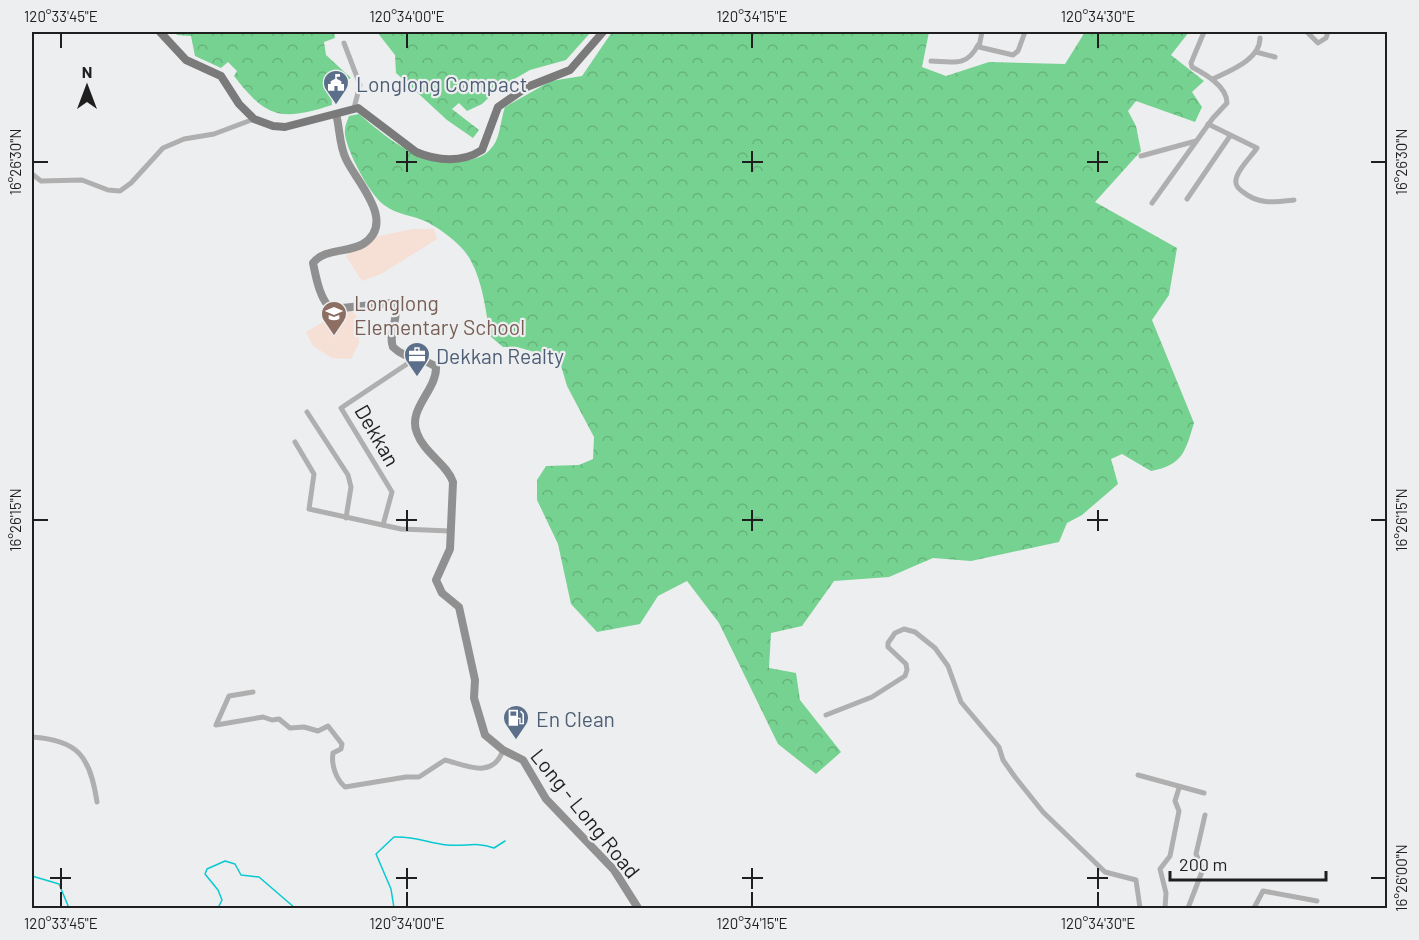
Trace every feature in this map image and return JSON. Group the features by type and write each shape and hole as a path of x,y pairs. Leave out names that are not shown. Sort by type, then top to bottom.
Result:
{"main road":[{"path":"160,32 186,60 221,76 239,104 254,119 273,126 285,127 354,108 362,110 385,131 426,157 448,159 467,158 482,150 487,143 498,107 527,87 570,70 603,32"},
{"name":"Long - Long Road","path":"336,114 346,159 373,202 375,227 362,244 318,258 313,264 315,275 325,303 332,309 392,303 397,316 391,333 393,347 413,360 428,362 436,368 434,380 417,413 415,429 425,448 452,479 450,549 436,580 442,593 459,607 475,680 474,698 485,735 503,750 523,760 546,799 614,870 638,909"}],"street":[{"path":"932,61 966,61 973,56 982,32"},
{"path":"978,45 987,50 1015,55 1025,32"},
{"path":"1194,32 1200,39"},
{"path":"1152,203 1208,124 1227,102 1213,79 1192,67 1191,63 1204,32"},
{"path":"1307,32 1318,44 1326,38 1328,32"},
{"path":"1213,79 1246,61 1256,52 1260,38"},
{"path":"344,43 360,85 354,108"},
{"path":"1256,52 1275,57"},
{"path":"32,174 41,182 82,180 108,190 120,191 131,183 163,148 184,138 213,134 254,119"},
{"path":"1208,124 1257,148 1236,178 1236,185 1240,190 1251,199 1267,203 1294,201"},
{"path":"1187,198 1230,136"},
{"path":"1141,156 1196,141"},
{"name":"Dekkan","path":"383,525 392,492 341,408 413,360"},
{"path":"307,412 348,475 351,487 346,518"},
{"path":"295,442 314,477 309,509 383,525 450,531"},
{"path":"826,716 872,697 904,676 908,670 906,664 888,647 888,643 898,631 904,629 915,632 936,648 943,657 961,702 999,747 1003,760 1044,812 1105,872 1136,880 1140,909"},
{"path":"253,692 229,696 216,725 263,717 279,719 290,728 304,727 318,731 328,726 342,744 341,749 333,753 332,758 336,774 345,787 419,777 444,760 480,770 495,763 503,750"},
{"path":"32,736 61,740 75,747 91,777 97,802"},
{"path":"1138,775 1204,793"},
{"path":"1165,909 1166,893 1160,868 1170,856 1179,811 1175,801 1179,788"},
{"path":"1188,909 1203,869 1196,854 1205,815"},
{"path":"1254,909 1263,891 1317,901"}],"shaded area":[{"path":"413,229 434,229 437,239 381,274 362,281 346,256 375,237"},
{"name":"Longlong Elementary School","path":"351,310 358,318 359,343 351,359 332,358 313,346 306,332 340,312"}],"green space":[{"path":"175,32 334,32 335,38 324,42 326,55 351,78 331,88 332,105 300,113 277,113 256,101 234,76 237,71 228,62 221,68 195,56 191,36 177,35"},
{"path":"377,32 591,32 566,60 530,70 499,88 482,104 467,111 459,103 452,109 479,130 473,138 447,120 396,73 395,55"},
{"path":"612,32 929,32 922,67 946,76 989,62 1065,64 1085,32 1189,32 1171,55 1204,81 1192,92 1202,107 1195,122 1136,101 1128,111 1136,126 1141,151 1095,202 1177,248 1169,295 1152,320 1194,423 1185,449 1181,456 1170,465 1151,471 1122,454 1111,459 1118,484 1082,515 1067,523 1059,542 971,561 933,558 889,577 834,581 802,626 771,633 769,668 796,673 800,700 841,752 816,774 778,744 719,623 687,581 658,596 640,624 597,632 571,604 558,544 537,500 537,480 546,466 579,465 593,459 594,437 567,386 559,359 517,347 503,347 490,336 481,288 475,270 463,249 433,225 394,211 378,200 360,172 347,142 345,129 349,116 359,114 381,133 418,155 446,161 471,160 479,157 490,150 495,142 505,107 551,81 582,76"}],"waterway":[{"path":"394,908 391,889 376,854 394,837 447,845 476,845 494,848 505,841"},
{"path":"218,908 222,900 218,890 205,874 207,869 225,861 235,864 241,875 259,877 295,908"},
{"path":"32,876 59,884 69,908"}],"place":[{"name":"Longlong Compact","path":"336,106"},
{"name":"Longlong Elementary School","path":"334,337"},
{"name":"Dekkan Realty","path":"417,378"},
{"name":"En Clean","path":"516,741"}]}
